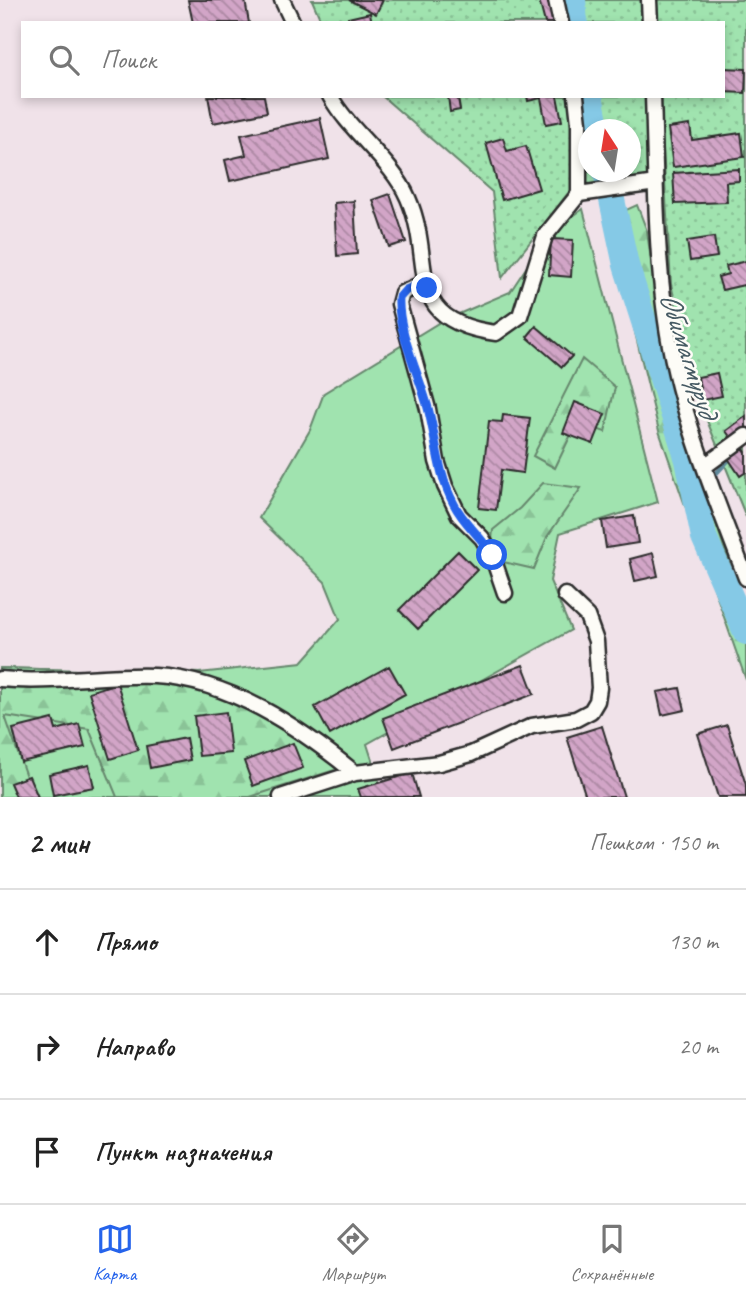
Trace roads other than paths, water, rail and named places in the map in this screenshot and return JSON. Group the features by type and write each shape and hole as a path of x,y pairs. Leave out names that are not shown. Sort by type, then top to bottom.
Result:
{"street":[{"path":"282,0 292,21"},
{"path":"556,0 561,21"},
{"path":"649,0 650,21"},
{"path":"331,98 341,116 407,196 417,229 431,300 440,314 450,321 496,333 509,326 525,307 545,236 584,193 656,183"},
{"path":"576,98 584,193"},
{"path":"653,98 662,289 672,358 706,471 746,578"},
{"path":"426,282 402,293 399,304 428,409 437,461 445,486 459,514 482,538 492,555 505,593"},
{"path":"706,471 746,436"},
{"path":"281,797 355,773 439,763 471,754 532,726 576,719 591,711 597,701 599,688 596,641 587,616 565,595"},
{"path":"0,679 157,676 190,681 232,694 289,725 355,773"}],"waterway":[{"name":"Обимагмуруд","path":"573,0 575,21"},
{"name":"Обимагмуруд","path":"590,98 595,119"},
{"name":"Обимагмуруд","path":"608,182 626,265 688,460 704,537 746,632"},
{"path":"696,495 741,447"}]}
